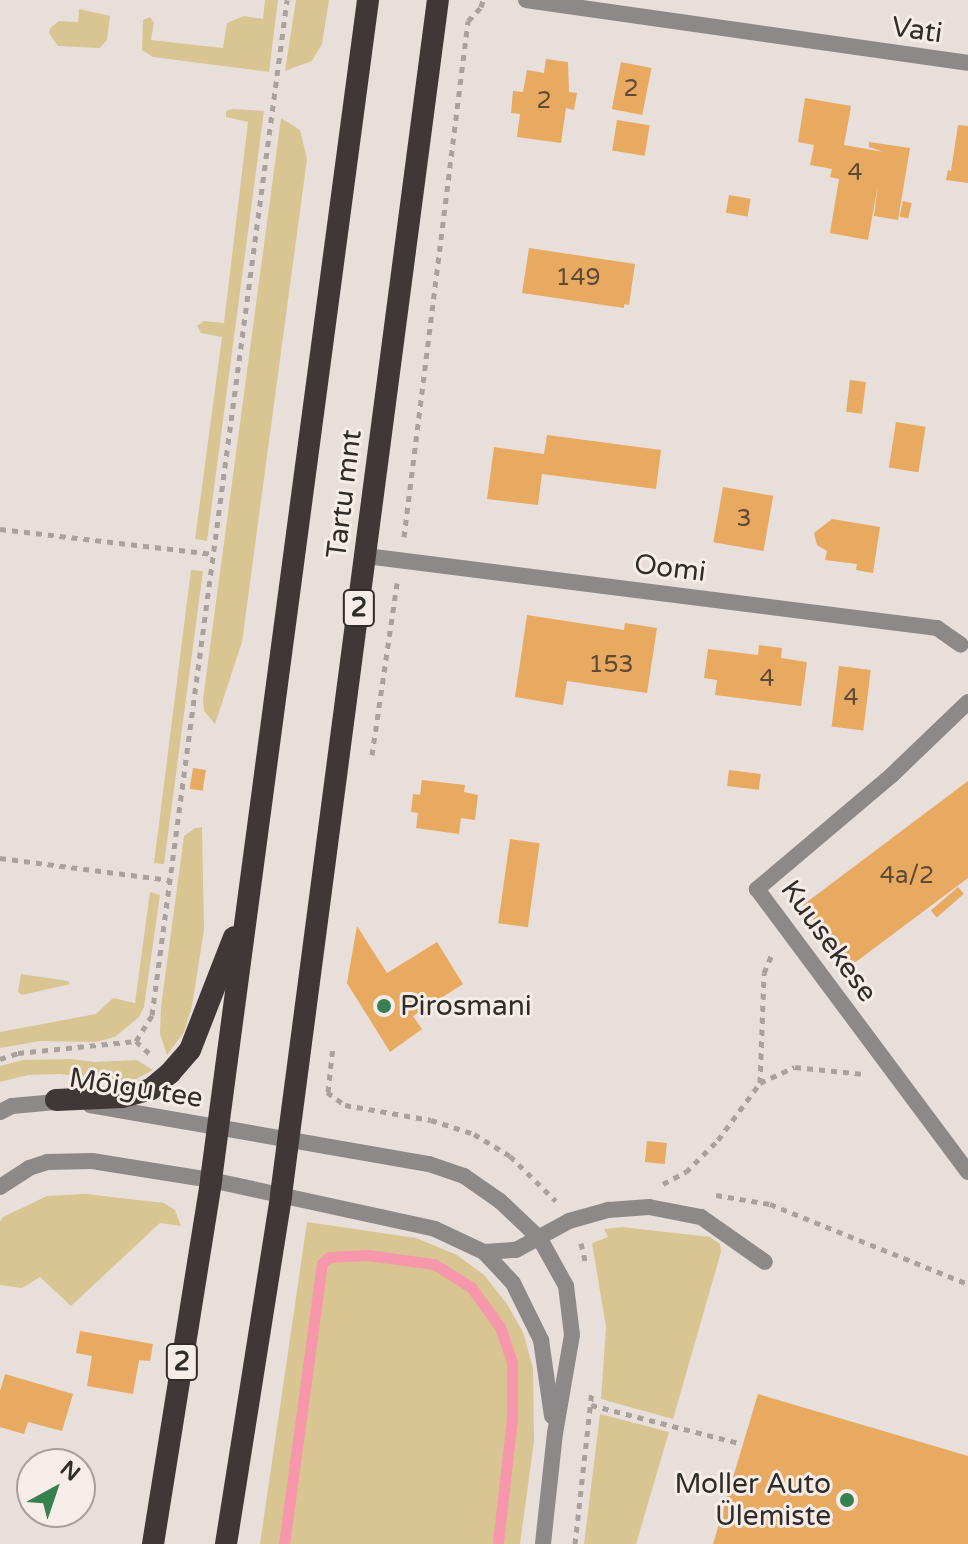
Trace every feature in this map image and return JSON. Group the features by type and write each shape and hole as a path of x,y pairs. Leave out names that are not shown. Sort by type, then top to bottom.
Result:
{"highway":[{"name":"Tartu mnt","path":"217,1127 368,0"},
{"name":"Tartu mnt","path":"288,1138 438,0"},
{"path":"56,1100 122,1097 151,1089 170,1073 190,1050 248,898"},
{"name":"2","path":"153,1544 217,1127"},
{"name":"2","path":"226,1544 288,1138"}],"street":[{"name":"Vati","path":"526,0 968,63"},
{"name":"Oomi","path":"366,556 937,628 961,645"},
{"name":"Kuusekese","path":"968,702 892,775 757,889 968,1172"},
{"name":"Mõigu tee","path":"0,1112 12,1106 56,1100 429,1164 464,1176 500,1201 540,1239 566,1286 572,1335 555,1433"},
{"path":"0,1187 29,1168 71,1159 211,1180 435,1229 484,1252 513,1283 541,1340 555,1433 543,1544"},
{"path":"484,1252 516,1250 569,1221 608,1210 649,1207 701,1217 765,1262"}],"path":[{"path":"136,1041 152,1015 287,0"},
{"path":"0,529 214,554"},
{"path":"0,858 170,880"},
{"path":"760,1083 764,973 785,926"},
{"path":"0,1059 18,1053 136,1041 161,1065"},
{"path":"673,1188 659,1186 686,1172 718,1140 760,1083 795,1067 849,1075 893,1071"},
{"path":"328,1092 345,1105 431,1120 474,1134 510,1156 556,1201 568,1196"},
{"path":"701,1193 770,1204 968,1284"},
{"path":"591,1405 739,1443"}],"shaded area":[{"path":"265,0 278,0 269,72 153,57 142,50 143,20 150,17 154,23 151,40 223,48 227,23 244,16 263,19"},
{"path":"296,0 329,0 322,44 312,61 285,71"},
{"path":"79,9 110,16 107,40 100,48 58,46 49,33 50,28 59,21 78,22"},
{"path":"226,111 264,111 207,541 195,539 222,337 201,333 197,326 204,321 224,323 248,122 226,117"},
{"path":"281,118 300,130 307,159 242,642 215,724 204,711 203,699"},
{"path":"191,570 203,571 164,864 154,863"},
{"path":"202,827 204,930 192,1006 184,1032 167,1055 160,1034 161,1007 184,836"},
{"path":"150,892 160,895 144,1007 139,1017 115,1037 96,1042 40,1041 0,1048 0,1032 96,1014 113,998 135,1003"},
{"path":"21,974 68,981 70,984 22,995 18,992"},
{"path":"23,1060 94,1062 137,1060 153,1070 134,1080 115,1081 60,1074 28,1075 0,1082 0,1066"},
{"path":"86,1194 164,1203 175,1210 181,1226 160,1223 71,1306 40,1277 22,1288 0,1285 0,1222 3,1217 47,1196"},
{"path":"307,1222 416,1238 457,1255 484,1275 507,1304 523,1332 533,1368 534,1441 520,1544 260,1544"},
{"path":"622,1227 710,1237 720,1244 721,1252 673,1419 601,1399 606,1327 592,1243 608,1237 604,1229"},
{"path":"600,1414 669,1432 636,1544 584,1544"}],"building":[{"path":"546,59 568,62 569,92 577,93 574,110 566,108 561,143 517,137 520,114 511,113 513,91 523,92 527,70 544,73"},
{"path":"621,62 651,68 642,115 612,109"},
{"path":"805,98 851,106 844,145 884,152 869,147 869,142 910,148 898,220 874,216 878,185 868,240 830,233 839,179 830,177 832,169 810,165 814,145 798,142"},
{"path":"617,120 650,125 645,156 612,151"},
{"path":"958,125 968,126 968,183 946,180 948,170 951,171"},
{"path":"729,195 751,199 748,217 726,213"},
{"path":"903,201 912,203 908,219 899,217"},
{"path":"529,248 635,264 629,305 624,304 624,308 522,293"},
{"path":"850,380 866,382 862,414 846,412"},
{"path":"896,422 926,427 918,472 889,467"},
{"path":"547,435 661,450 656,489 542,474 538,505 487,499 494,447 544,454"},
{"path":"723,487 773,496 764,551 713,542"},
{"path":"832,519 880,527 873,573 856,570 857,564 825,560 827,551 817,545 814,533"},
{"path":"527,615 624,630 625,623 657,628 647,693 567,681 563,705 515,697"},
{"path":"759,645 782,648 781,658 807,662 801,706 715,695 717,680 704,678 708,649 758,655"},
{"path":"839,666 871,670 863,730 832,727"},
{"path":"193,768 206,770 203,791 190,789"},
{"path":"729,770 761,774 759,790 727,786"},
{"path":"422,780 465,785 464,792 478,795 475,820 461,818 459,834 416,828 418,813 411,812 413,794 420,795"},
{"path":"968,781 968,878 849,967 803,905"},
{"path":"510,839 540,843 528,927 498,923"},
{"path":"958,887 964,894 937,917 931,911"},
{"path":"357,926 387,973 437,942 463,984 413,1016 422,1029 390,1052 347,983"},
{"path":"647,1141 667,1143 665,1164 645,1162"},
{"path":"80,1331 153,1344 150,1361 139,1360 133,1394 87,1386 92,1356 76,1353"},
{"path":"5,1374 73,1394 62,1431 28,1422 24,1434 0,1427 0,1391"},
{"name":"Moller Auto Ülemiste","path":"758,1394 968,1456 968,1544 713,1544"}],"waterway":[{"path":"284,1544 322,1264 329,1257 367,1255 434,1264 471,1287 500,1327 512,1361 512,1419 498,1541"}],"place":[{"name":"Pirosmani","path":"384,1006"},
{"name":"Moller Auto Ülemiste","path":"847,1500"}]}
